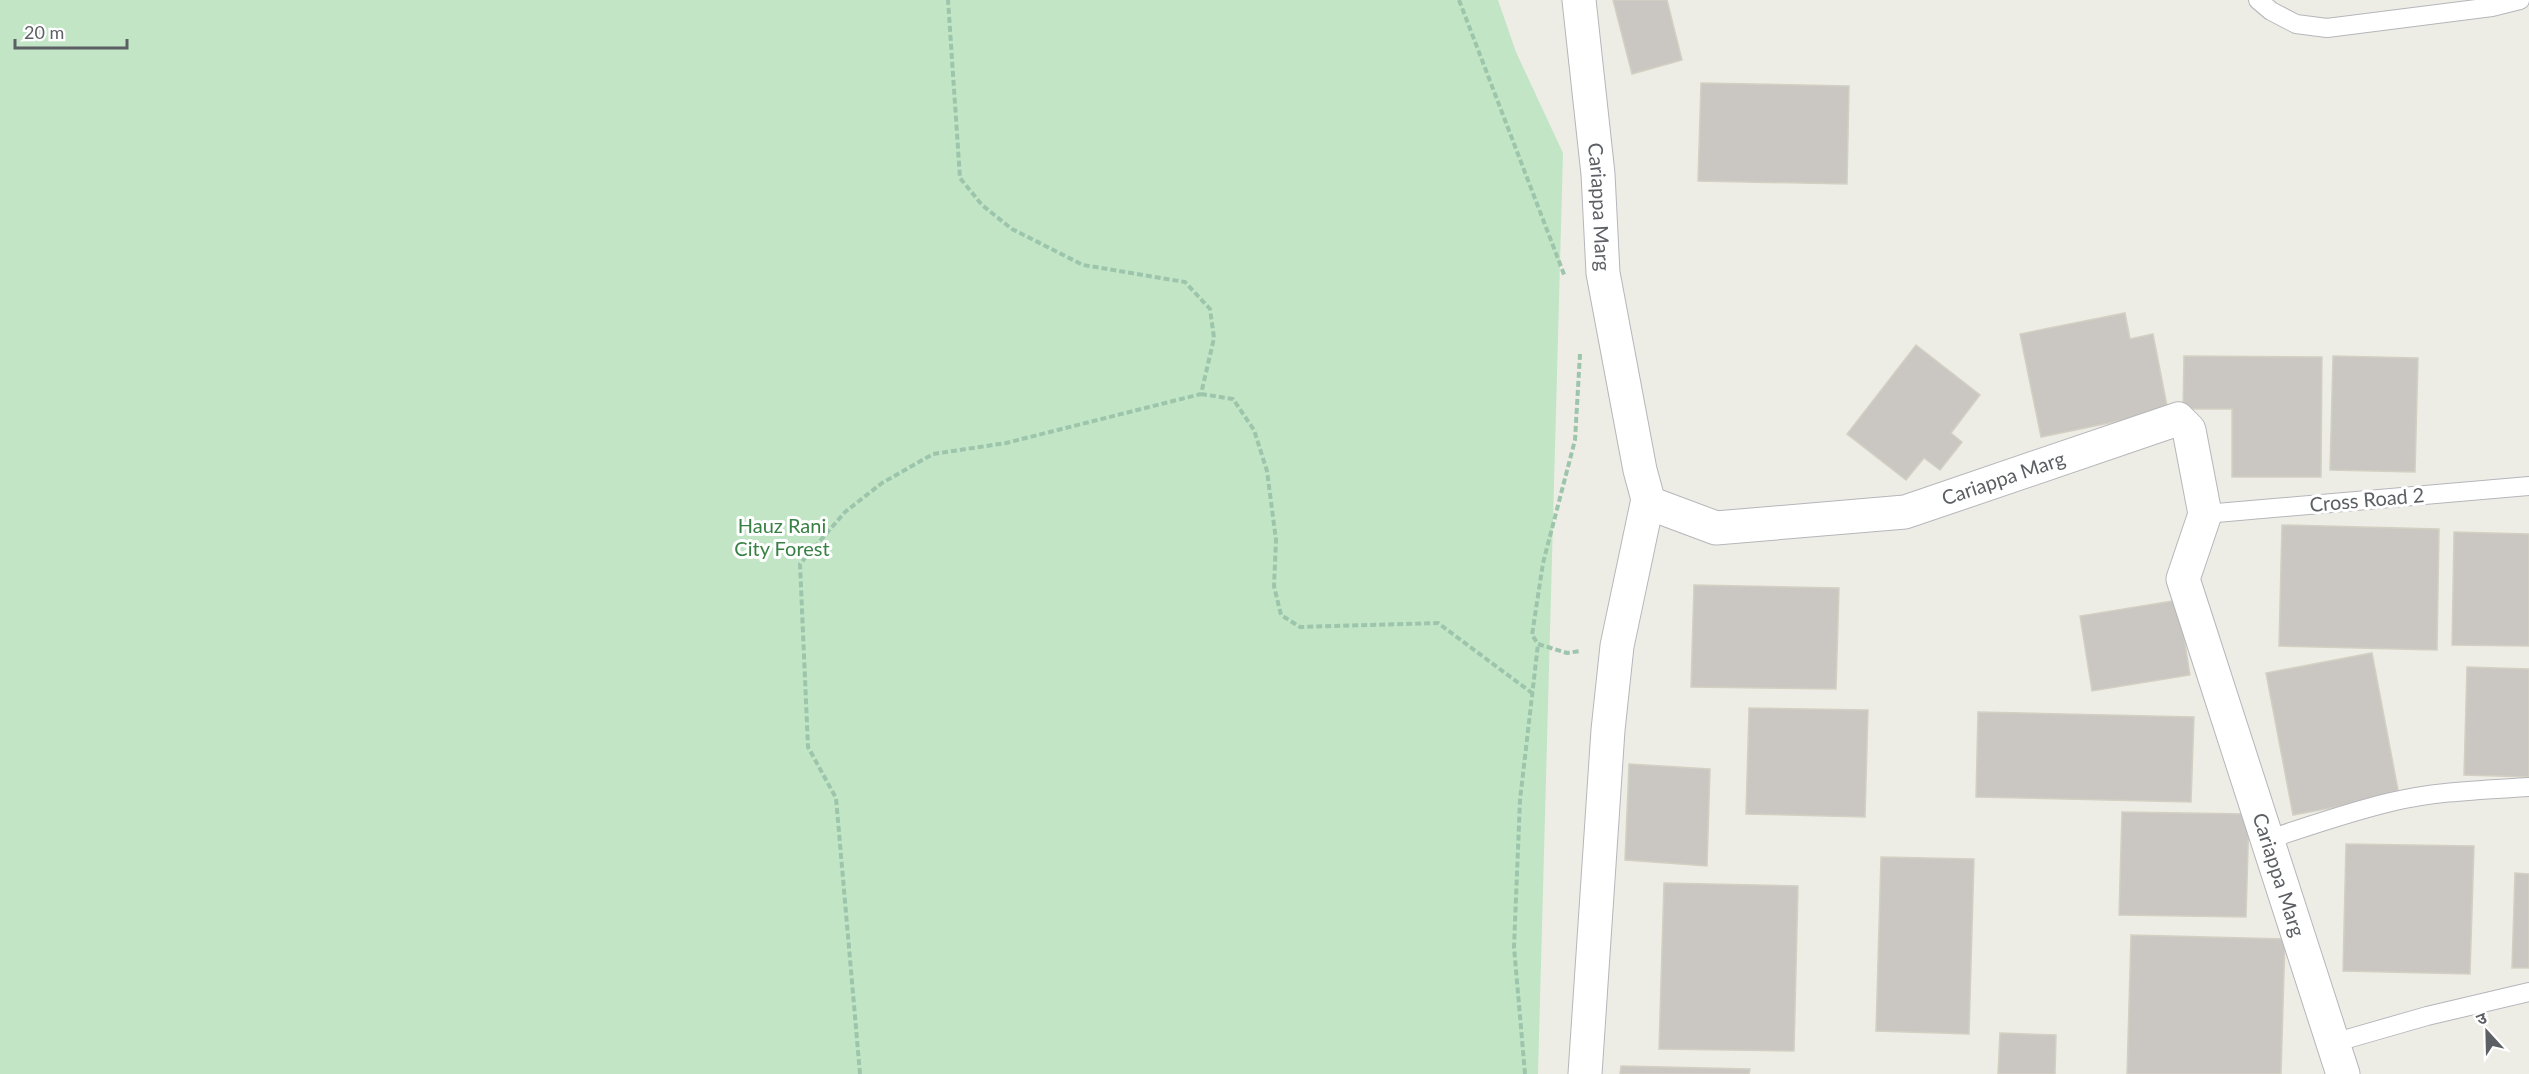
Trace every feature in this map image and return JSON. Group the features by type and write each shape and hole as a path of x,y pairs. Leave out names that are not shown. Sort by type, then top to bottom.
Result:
{"street":[{"name":"Cariappa Marg","path":"1579,0 1598,174 1603,273 1649,503 1716,528 1905,512 2178,419 2189,430 2205,514 2183,579 2343,1074"},
{"path":"1585,1074 1608,730 1617,646 1648,499"}],"lane":[{"path":"2258,0 2271,11 2296,24 2327,28 2492,7 2520,0"},
{"name":"Cross Road 2","path":"2205,514 2529,486"},
{"path":"2267,840 2337,816 2392,802 2447,792 2529,786"},
{"path":"2333,1043 2437,1014 2529,992"}],"path":[{"path":"948,0 960,178 982,205 1012,229 1083,265 1185,282 1210,309 1212,319 1214,338 1201,394"},
{"path":"1459,0 1567,280"},
{"path":"1580,352 1575,440 1543,563 1532,635 1538,644 1567,653 1617,646"},
{"path":"860,1074 836,798 808,747 800,564 845,512 882,483 933,454 1006,443 1201,394 1233,399 1254,430 1268,471 1276,540 1274,586 1281,615 1300,627 1438,623 1532,693"},
{"path":"1525,1074 1514,947 1520,800 1538,644"}],"green space":[{"name":"Hauz Rani City Forest","path":"0,0 1498,0 1516,52 1563,153 1538,1074 0,1074"}],"building":[{"path":"1613,0 1667,0 1682,60 1632,74"},
{"path":"1701,83 1849,86 1847,184 1698,181"},
{"path":"2125,313 2130,339 2153,334 2168,411 2041,437 2020,334"},
{"path":"1916,345 1980,395 1951,433 1962,442 1940,470 1924,458 1906,480 1847,434"},
{"path":"2184,356 2322,357 2321,477 2232,477 2232,409 2183,409"},
{"path":"2333,356 2418,358 2415,472 2330,470"},
{"path":"2282,525 2439,529 2437,650 2279,646"},
{"path":"2454,532 2529,534 2529,646 2452,645"},
{"path":"1694,585 1839,588 1836,689 1691,687"},
{"path":"2178,600 2190,675 2092,691 2080,616"},
{"path":"2372,653 2399,795 2293,815 2266,673"},
{"path":"2467,667 2529,669 2529,777 2464,775"},
{"path":"1749,708 1868,710 1865,817 1746,814"},
{"path":"1978,712 2194,717 2191,802 1976,797"},
{"path":"1629,764 1710,769 1707,866 1625,860"},
{"path":"2122,812 2249,814 2246,917 2119,915"},
{"path":"2346,844 2474,846 2470,974 2343,971"},
{"path":"1881,857 1974,859 1969,1034 1876,1031"},
{"path":"2515,873 2529,874 2529,968 2512,968"},
{"path":"1664,883 1798,886 1794,1051 1659,1049"},
{"path":"2131,935 2285,939 2281,1074 2127,1074"},
{"path":"2000,1033 2056,1035 2055,1074 1998,1074"},
{"path":"1621,1066 1750,1069 1749,1074 1620,1074"}]}
